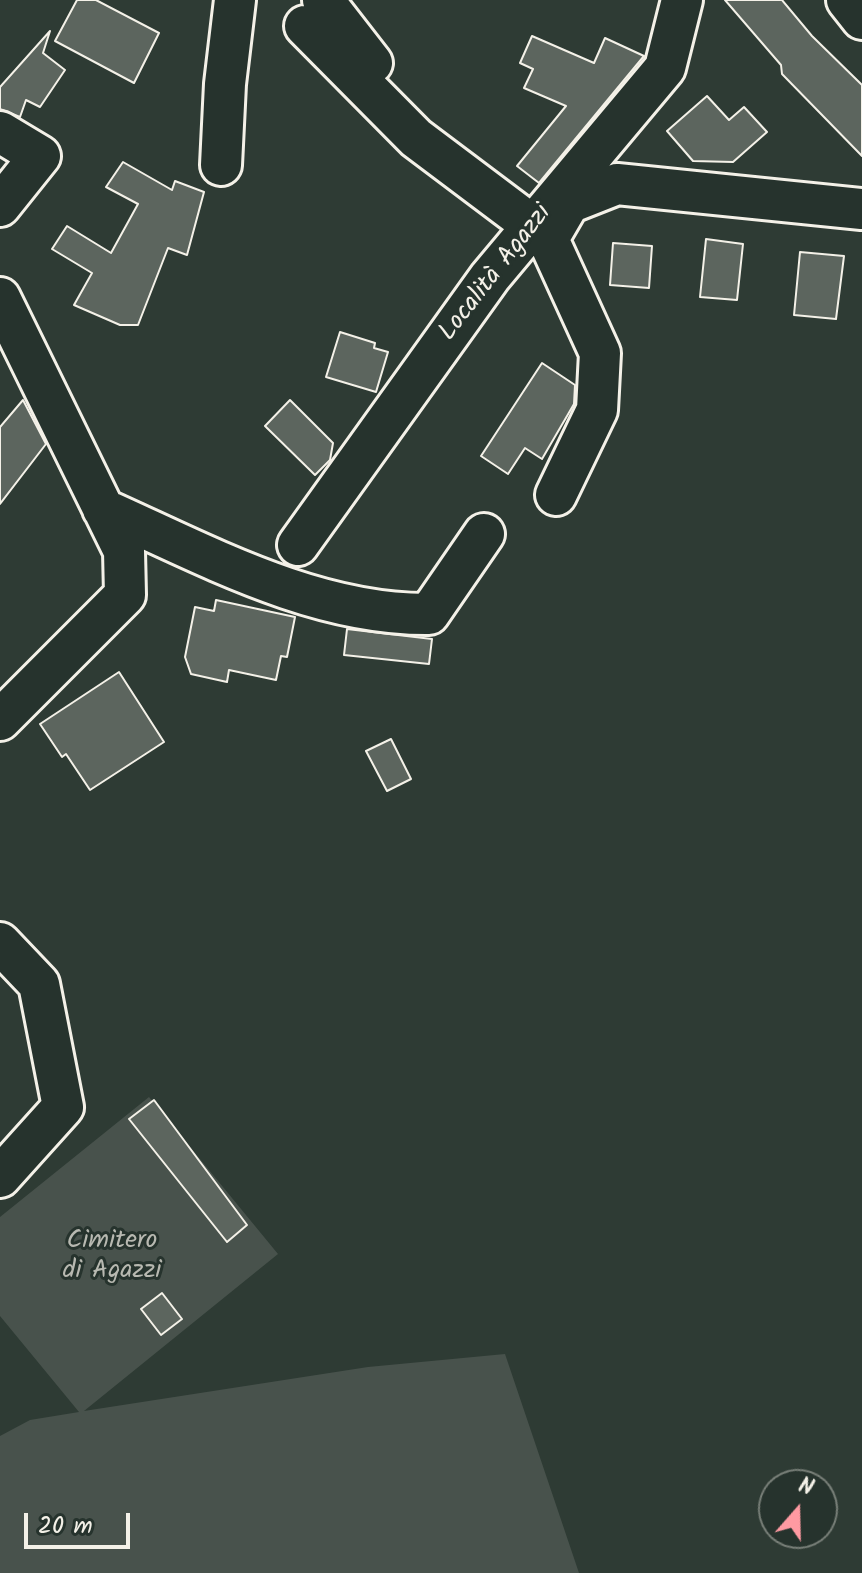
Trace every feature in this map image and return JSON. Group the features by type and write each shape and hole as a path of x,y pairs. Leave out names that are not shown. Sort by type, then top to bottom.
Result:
{"street":[{"path":"221,165 225,84 235,0"},
{"name":"Località Agazzi","path":"298,545 490,277 526,210 665,68 682,0"},
{"path":"847,0 862,19"},
{"path":"314,13 416,138 526,210"},
{"path":"0,132 40,156 0,206"},
{"name":"Località Agazzi","path":"556,495 597,410 600,353 548,239 569,203 617,184 862,209"},
{"path":"0,298 124,551 125,595 0,720"},
{"path":"103,509 275,585 389,615 429,614 484,534"},
{"path":"0,943 39,984 63,1107 2,1171"}],"green space":[{"name":"Cimitero di Agazzi","path":"149,1097 278,1254 84,1411 368,1367 505,1354 579,1573 0,1573 0,1436 30,1420 79,1412 0,1316 0,1217"}],"building":[{"path":"77,0 96,0 159,33 134,83 55,41"},
{"path":"725,0 782,0 812,36 862,85 862,156 782,74 781,65"},
{"path":"50,31 43,53 65,70 40,107 26,100 20,117 0,109 0,87"},
{"path":"532,36 594,63 605,38 644,56 539,183 517,166 566,106 524,88 533,69 520,63"},
{"path":"707,96 729,120 744,107 767,132 733,162 693,161 667,131"},
{"path":"123,162 172,190 175,181 204,192 187,255 168,248 138,325 120,325 74,305 92,273 52,249 67,226 111,253 138,204 106,187"},
{"path":"706,239 743,244 737,300 700,297"},
{"path":"613,243 652,246 649,288 610,285"},
{"path":"800,252 844,256 836,319 794,315"},
{"path":"340,332 375,343 374,348 388,352 376,392 326,377"},
{"path":"542,363 575,385 574,404 542,459 525,448 508,474 481,456"},
{"path":"23,400 46,444 0,504 0,427"},
{"path":"290,400 333,443 330,460 315,475 265,426"},
{"path":"216,600 295,617 287,657 281,656 276,680 229,670 227,682 191,674 185,657 195,607 214,611"},
{"path":"347,629 432,639 429,664 344,655"},
{"path":"119,672 164,742 90,790 66,754 62,757 40,724"},
{"path":"391,739 411,779 387,791 366,751"},
{"path":"154,1100 247,1225 227,1242 129,1119"},
{"path":"162,1293 182,1319 161,1335 141,1309"}]}
